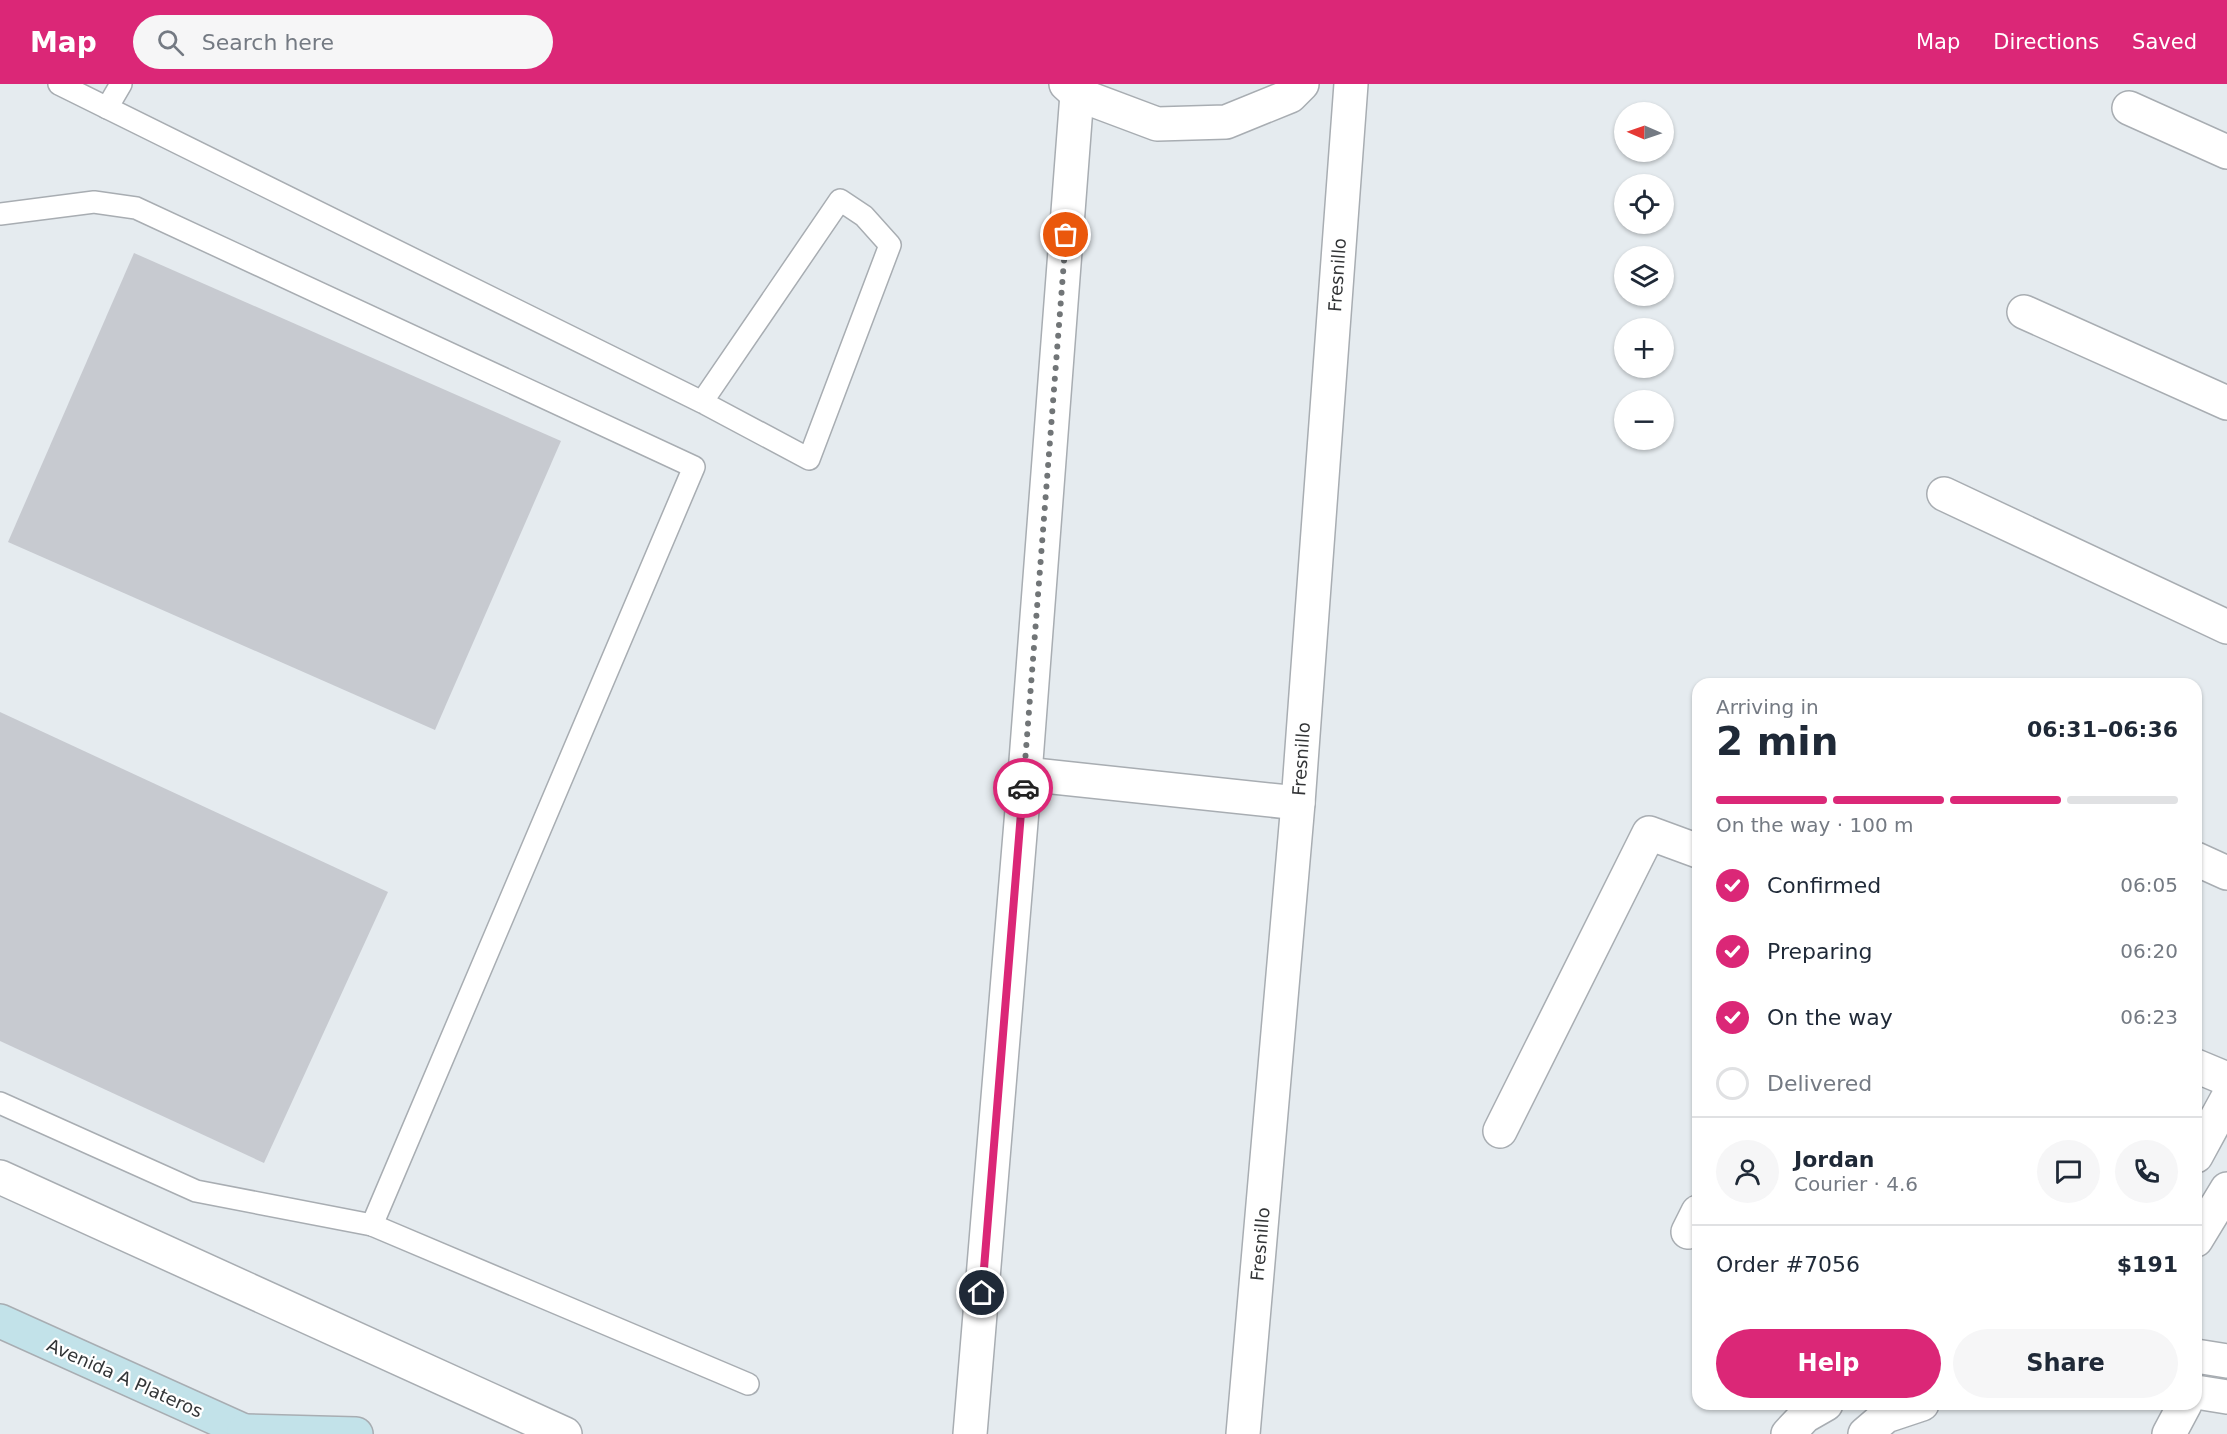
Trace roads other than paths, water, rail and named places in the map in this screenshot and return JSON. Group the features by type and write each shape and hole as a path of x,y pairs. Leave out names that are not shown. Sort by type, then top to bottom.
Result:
{"main road":[{"name":"Avenida A Plateros","path":"0,1321 248,1432"},
{"path":"248,1432 356,1434"}],"street":[{"path":"970,1434 1024,774 1071,89 1157,124 1226,122 1290,96 1302,84"},
{"name":"Fresnillo","path":"1243,1434 1298,802 1351,84"},
{"path":"2128,108 2227,152"},
{"path":"2024,312 2227,403"},
{"path":"1944,494 2227,627"},
{"path":"1024,774 1298,802"},
{"path":"1500,1131 1648,833 1692,849"},
{"path":"2202,862 2227,873"},
{"path":"2202,1069 2227,1079"},
{"path":"2202,1145 2227,1099"},
{"path":"0,1177 565,1434"},
{"path":"2202,1230 2227,1189"},
{"path":"2202,1357 2227,1361"},
{"path":"2202,1393 2227,1397"},
{"path":"1788,1434 1805,1416 1816,1410"},
{"path":"1865,1434 1886,1416 1904,1410"},
{"path":"2169,1434 2182,1410"}],"lane":[{"path":"59,84 702,402 809,459 891,245 864,216 840,200 702,402"},
{"path":"107,108 121,84"},
{"path":"0,214 94,202 136,208 694,467 372,1225"},
{"path":"0,1103 196,1191 372,1225 748,1384"}]}
